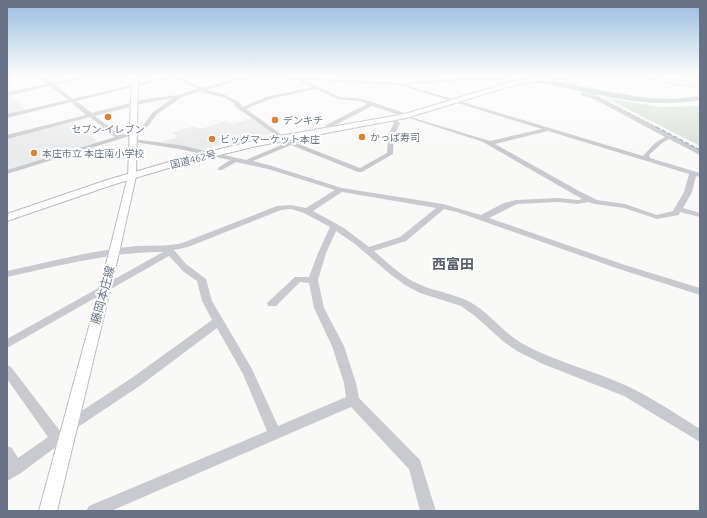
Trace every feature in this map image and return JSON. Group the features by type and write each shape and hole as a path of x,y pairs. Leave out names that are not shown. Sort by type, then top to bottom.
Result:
{"highway":[{"name":"国道462号","path":"207,153 391,118 453,100"},
{"name":"国道462号","path":"7,213 132,174 207,153 280,136 391,118"},
{"name":"国道462号","path":"7,218 132,174"}],"main road":[{"name":"藤岡本庄線","path":"48,511 64,433 114,253 132,174 134,103"}],"street":[{"path":"7,116 75,100"},
{"path":"7,137 134,103 153,100"},
{"path":"134,136 146,126 155,113 174,100"},
{"path":"232,100 280,136"},
{"path":"243,109 251,104 263,100"},
{"path":"361,100 490,143 595,202 625,206 657,216 672,215 676,213 697,174 455,100"},
{"path":"600,100 700,153"},
{"path":"72,101 119,137"},
{"path":"328,128 328,126 371,104"},
{"path":"291,143 360,171 390,154 391,135 397,123 382,108"},
{"path":"490,143 549,129"},
{"path":"7,172 119,137 134,136 285,171 341,190 443,206 700,292"},
{"path":"246,162 303,138 300,136"},
{"path":"647,159 646,155 652,148 659,142 670,137"},
{"path":"220,168 236,159"},
{"path":"307,211 341,190"},
{"path":"482,218 516,202 558,200 578,202 589,199"},
{"path":"367,251 402,239 443,206"},
{"path":"7,274 137,249 168,249 185,245 280,208 290,207 307,211 334,226 352,238 393,274 408,284 424,291 460,302 473,309 506,338 520,347 538,357 627,392 700,436"},
{"path":"678,209 700,215"},
{"path":"334,226 313,280 319,308 338,346 354,400 415,465 428,511"},
{"path":"7,344 167,253 168,249"},
{"path":"168,249 177,261 193,275 201,279 208,301 218,322 248,372 275,434"},
{"path":"272,303 298,279 313,280"},
{"path":"7,453 12,471 218,322"},
{"path":"7,370 64,433"},
{"path":"94,511 354,400"}],"shaded area":[{"path":"7,100 16,100 27,111 7,116"},
{"path":"610,100 660,107 700,106 700,146"},
{"path":"253,118 274,133 198,150 161,142 178,137 172,133 194,126 200,129 226,121 232,124"},
{"name":"本庄市立 本庄南小学校","path":"72,121 98,142 7,170 7,138"}],"waterway":[{"path":"643,100 685,100"}],"railway":[{"path":"604,100 658,128"},
{"path":"656,127 700,150"}],"place":[{"name":"セブン-イレブン","path":"108,117"},
{"name":"デンキチ","path":"275,120"},
{"name":"かっぱ寿司","path":"362,137"},
{"name":"ビッグマーケット本庄","path":"212,139"},
{"name":"本庄市立 本庄南小学校","path":"34,153"}],"district":[{"name":"西富田","path":"453,264"}]}
